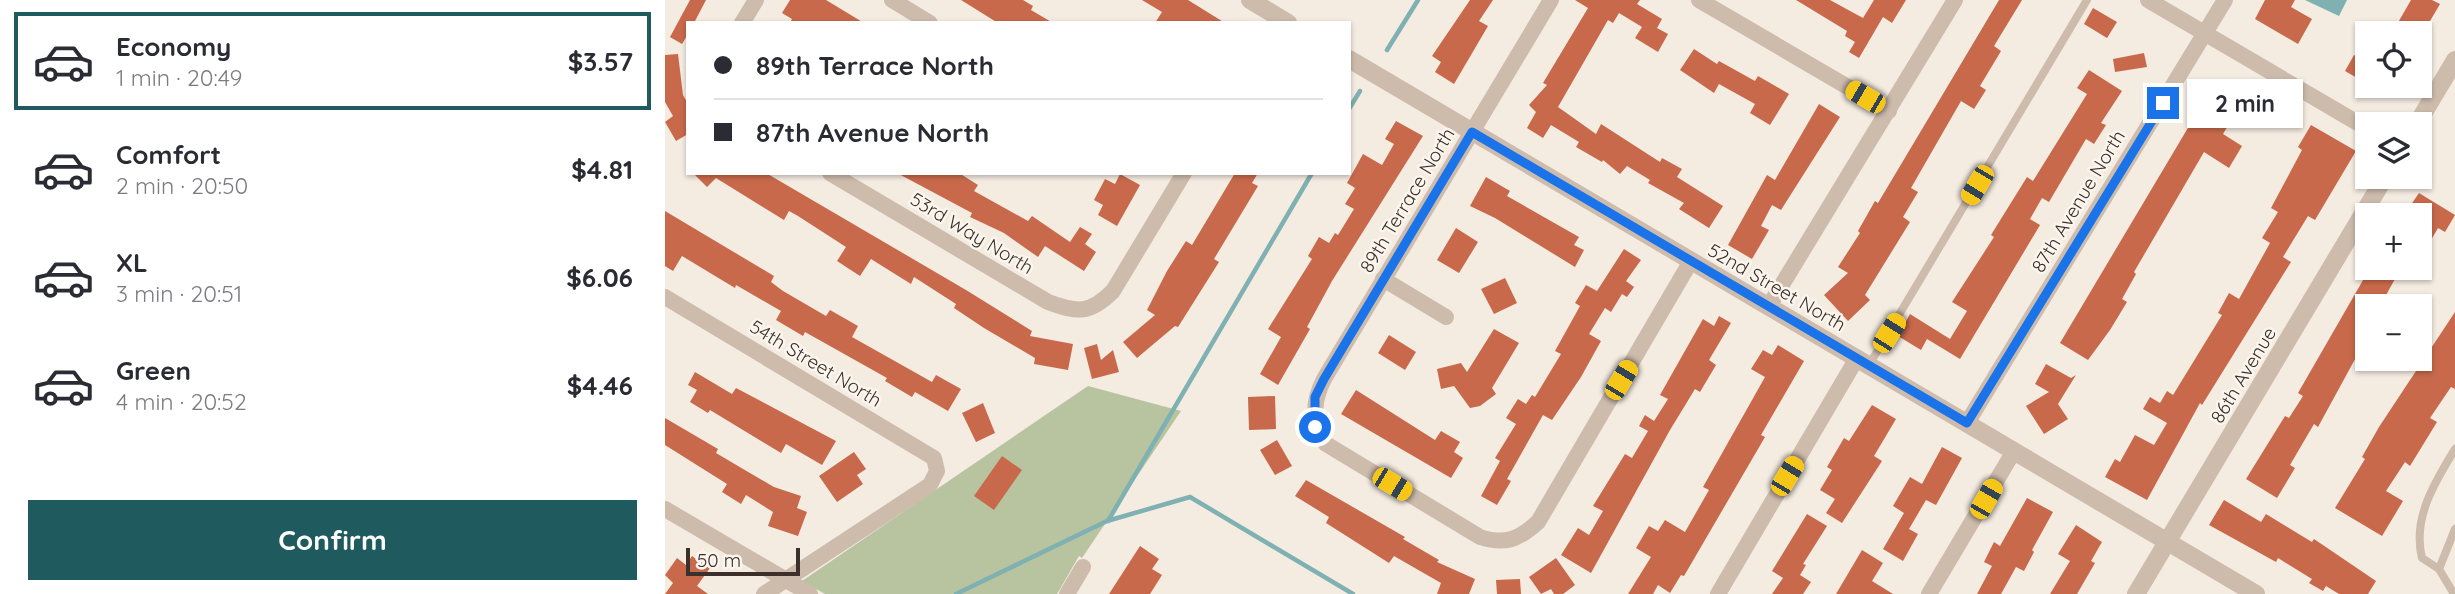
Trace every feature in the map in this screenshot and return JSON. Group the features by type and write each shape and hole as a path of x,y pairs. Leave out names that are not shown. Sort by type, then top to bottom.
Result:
{"street":[{"path":"743,21 756,0"},
{"path":"892,0 927,21"},
{"path":"1249,0 1279,21"},
{"name":"89th Terrace North","path":"1551,0 1315,397 1315,427 1326,444 1480,537 1500,543 1521,538 1538,522 1691,261"},
{"path":"1699,0 1889,111"},
{"path":"1769,306 1955,0"},
{"path":"2147,0 2355,121"},
{"name":"87th Avenue North","path":"1967,423 2225,0"},
{"name":"52nd Street North","path":"1351,60 2256,594"},
{"path":"2424,112 2455,60"},
{"name":"53rd Way North","path":"833,175 1048,302 1074,311 1099,306 1113,291 1182,175"},
{"name":"86th Avenue","path":"2136,594 2378,189"},
{"path":"1383,279 1446,317"},
{"name":"54th Street North","path":"665,297 934,458 937,471 930,485 786,580"},
{"path":"1718,594 1863,362"},
{"path":"1929,594 2014,451"},
{"path":"665,509 810,594"},
{"path":"1067,594 1083,567"},
{"path":"764,594 786,580"}],"lane":[{"path":"1863,362 2087,0"},
{"path":"2454,594 2439,569 2422,558 2417,540 2429,492 2455,449"},
{"path":"2439,569 2455,529"}],"green space":[{"path":"1088,386 1181,411 1082,558 1079,556 1057,594 825,594 802,581"}],"water":[{"path":"2305,0 2347,0 2339,16"}],"building":[{"path":"690,0 706,0 695,21 686,21 686,37 682,44 670,37"},
{"path":"790,0 826,0 861,21 791,21 792,19 782,13"},
{"path":"961,0 1023,0 1033,6 1031,10 1050,21 995,21"},
{"path":"1142,0 1188,0 1222,21 1156,21 1162,12"},
{"path":"1470,0 1493,0 1479,21 1488,26 1454,84 1435,72 1441,62 1432,56"},
{"path":"1575,0 1640,0 1637,4 1662,19 1657,28 1668,34 1658,52 1635,38 1642,27 1619,13 1613,23 1608,20 1558,107 1596,134 1601,124 1660,162 1662,158 1682,169 1677,177 1723,206 1709,228 1679,209 1684,203 1648,183 1650,180 1627,166 1620,174 1603,160 1602,162 1576,147 1579,142 1551,125 1543,138 1527,128 1536,112 1529,105 1547,85 1543,83 1588,8"},
{"path":"1796,0 1830,0 1863,18 1874,0 1906,0 1892,23 1883,17 1859,58 1849,52 1855,42 1845,36 1847,31"},
{"path":"1999,0 2022,0 1994,46 2001,51 1980,86 1986,90 1974,109 1961,101 1911,188 1918,192 1903,217 1910,222 1865,295 1870,300 1848,321 1824,295 1848,273 1838,267 1860,233 1858,231 1875,201 1878,203"},
{"path":"2265,0 2295,0 2291,7 2312,19 2298,44 2255,19"},
{"path":"2411,0 2432,0 2440,4 2430,21 2399,21"},
{"path":"2093,8 2117,22 2107,38 2084,24"},
{"path":"1694,49 1717,64 1719,61 1755,81 1758,76 1789,94 1770,125 1750,113 1755,104 1719,84 1714,93 1680,70"},
{"path":"2144,53 2147,67 2115,72 2113,59"},
{"path":"678,54 686,100 686,135 676,141 665,122 673,116 665,102 665,55"},
{"path":"2354,55 2355,56 2355,77 2345,71"},
{"path":"2089,70 2122,91 2101,123 2106,125 2094,144 2086,139 2049,202 2042,198 2030,219 2040,225 1960,359 1927,339 1921,350 1898,336 1910,314 1950,339 1967,311 1952,302 1994,237 1991,235 2027,177 2033,181 2087,94 2077,88"},
{"path":"2249,86 2250,110 2237,111 2223,134 2242,146 2229,168 2204,152 2134,272 2136,274 2122,299 2127,302 2088,360 2060,343 2201,106 2216,115 2214,88"},
{"path":"1819,104 1840,117 1781,210 1772,205 1761,226 1769,230 1752,259 1728,245 1767,175 1775,180"},
{"path":"1396,121 1423,136 1332,281 1307,327 1310,329 1278,385 1260,374 1281,337 1268,329 1312,259 1308,256 1319,237 1329,243 1335,233 1338,235 1354,209 1345,204 1355,188 1347,183 1363,154 1382,165 1394,144 1385,139"},
{"path":"2311,125 2355,153 2315,220 2308,216 2283,257 2291,262 2202,405 2200,403 2147,500 2105,477 2115,459 2120,462 2135,435 2154,445 2167,423 2143,409 2150,397 2160,403 2167,391 2173,395 2222,315 2218,313 2229,293 2239,299 2270,243 2262,238 2278,212 2271,208 2302,150 2298,147"},
{"path":"695,175 769,175 966,290 1032,331 1030,336 1073,344 1068,370 1034,364 1035,358 954,308 956,304 914,277 911,284 871,259 860,276 837,261 846,247 789,211 784,220 716,178 707,187"},
{"path":"901,175 962,175 978,185 974,191 1028,221 1032,216 1070,242 1080,227 1092,234 1085,244 1096,252 1084,271 1045,246 1038,257 1004,233 970,217 972,213"},
{"path":"1122,175 1140,185 1117,226 1098,215 1103,205 1094,200 1105,179 1115,184"},
{"path":"1234,175 1257,175 1252,183 1258,186 1214,259 1219,262 1178,327 1175,326 1137,358 1123,342 1155,315 1147,310 1167,271 1186,241 1192,245"},
{"path":"1486,177 1510,191 1507,196 1579,237 1574,245 1584,250 1575,267 1495,218 1470,206"},
{"path":"2419,193 2455,215 2445,232 2438,228 2432,238 2432,203 2412,203"},
{"path":"665,211 774,276 771,282 783,291 826,316 830,310 858,326 852,337 932,382 936,375 961,389 948,411 915,392 912,397 885,381 887,378 805,332 803,336 776,320 781,311 736,285 735,288 682,256 673,271 665,266"},
{"path":"1456,228 1478,242 1459,273 1437,260"},
{"path":"1624,249 1641,260 1626,281 1634,287 1627,297 1622,294 1611,312 1605,308 1589,334 1601,341 1552,420 1543,415 1507,479 1511,481 1497,505 1481,496 1500,461 1495,458 1516,424 1506,418 1518,399 1526,404 1532,395 1535,397 1561,354 1555,351 1580,306 1575,303 1586,285 1597,291"},
{"path":"1505,278 1517,303 1494,314 1481,289"},
{"path":"2363,280 2394,280 2387,294 2355,294"},
{"path":"2355,294 2355,359 2318,427 2314,424 2290,465 2295,468 2277,498 2246,479 2285,416 2289,418 2303,396 2298,393"},
{"path":"2455,312 2455,389 2451,387 2430,418 2437,422 2410,466 2405,462 2386,491 2403,501 2382,536 2335,508 2365,459 2362,457 2379,427 2416,371 2432,371 2432,347"},
{"path":"1719,316 1731,323 1709,360 1716,365 1700,392 1695,389 1670,430 1591,573 1561,555 1578,528 1589,535 1603,511 1593,506 1625,454 1632,458 1648,431 1639,426 1645,415 1654,421 1668,399 1660,395 1703,319 1714,326"},
{"path":"1494,329 1519,343 1492,388 1496,394 1480,406 1470,408 1454,386 1441,389 1437,369 1461,363 1467,372"},
{"path":"1389,335 1416,352 1405,370 1378,353"},
{"path":"1097,344 1101,360 1113,350 1119,372 1092,379 1084,348"},
{"path":"1778,345 1804,361 1761,435 1765,437 1684,576 1681,575 1670,593 1658,585 1653,594 1628,594 1651,557 1636,548 1649,526 1658,531 1665,520 1685,532 1709,490 1703,487 1765,377 1751,369 1763,350 1772,355"},
{"path":"2046,364 2071,378 2076,375 2058,404 2068,419 2044,434 2026,406 2049,392 2035,384"},
{"path":"695,372 732,394 736,388 836,441 822,465 786,444 781,453 710,410 708,413 690,402 697,390 688,385"},
{"path":"1356,390 1435,440 1441,431 1460,442 1454,452 1463,458 1451,478 1341,414"},
{"path":"1275,396 1276,429 1249,430 1248,397"},
{"path":"983,403 995,433 976,442 962,413"},
{"path":"1872,405 1896,419 1874,456 1882,461 1842,523 1826,513 1835,499 1820,490 1832,470 1827,467 1844,438 1849,441"},
{"path":"665,418 718,449 716,453 774,487 801,496 797,508 807,512 798,536 768,526 773,512 746,495 741,504 722,492 727,484 665,445"},
{"path":"1277,440 1292,466 1275,475 1260,450"},
{"path":"1942,447 1962,458 1936,505 1926,500 1909,529 1918,534 1903,561 1883,549 1904,513 1893,506 1910,477 1922,484"},
{"path":"854,452 866,469 857,475 863,484 837,502 819,476"},
{"path":"1002,456 1022,470 994,510 974,496"},
{"path":"1306,480 1405,537 1403,539 1439,560 1437,562 1475,579 1469,594 1437,594 1441,583 1394,556 1389,563 1326,523 1329,517 1295,496"},
{"path":"2027,498 2053,512 2032,550 2034,552 2024,571 2016,567 2001,594 1977,594 1992,566 1984,562 1994,542 2000,546"},
{"path":"2224,500 2261,522 2266,514 2312,542 2314,539 2376,581 2368,594 2339,594 2326,586 2323,591 2309,583 2312,579 2278,558 2276,562 2209,525"},
{"path":"1807,514 1827,526 1803,564 1806,565 1800,575 1811,582 1803,594 1772,594 1783,578 1772,571"},
{"path":"2076,525 2102,542 2091,561 2095,563 2077,594 2050,594 2070,561 2058,554"},
{"path":"1140,546 1159,559 1152,569 1162,575 1150,594 1109,594"},
{"path":"1862,550 1883,563 1872,581 1893,594 1836,594"},
{"path":"692,556 710,568 697,586 708,594 665,594 673,583 665,575 677,558 686,565"},
{"path":"1556,558 1575,585 1563,594 1554,594 1551,589 1541,594 1529,577"},
{"path":"1520,579 1521,594 1497,594 1496,580"}],"waterway":[{"path":"1387,50 1418,0"},
{"path":"1351,106 1360,91"},
{"path":"1108,521 1311,175"},
{"path":"956,594 1107,521 1190,497 1353,594"}],"route":[{"path":"1315,427 1315,397 1324,379 1472,132 1967,423 2163,103"}]}
